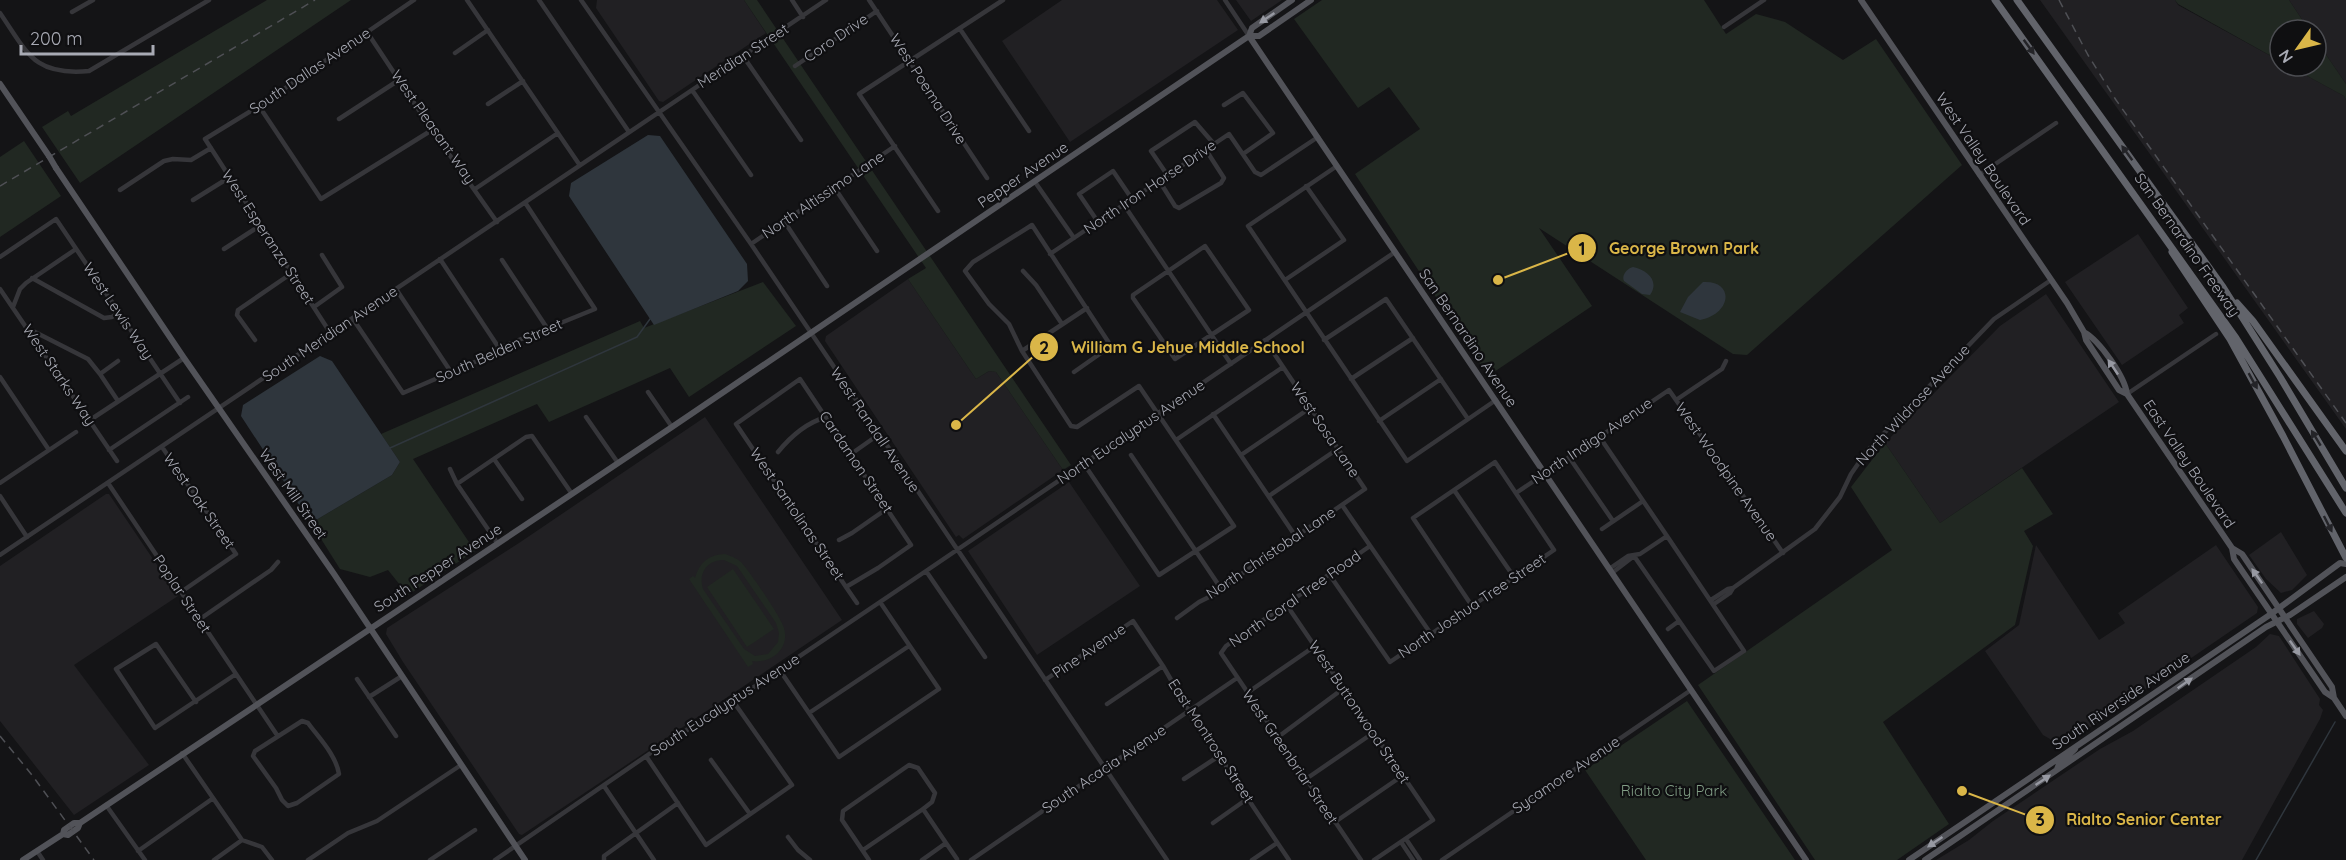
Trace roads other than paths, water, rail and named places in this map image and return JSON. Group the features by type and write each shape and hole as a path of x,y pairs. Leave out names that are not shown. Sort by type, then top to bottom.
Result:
{"highway":[{"name":"San Bernardino Freeway","path":"1995,0 2259,372 2346,513"},
{"name":"San Bernardino Freeway","path":"2017,0 2223,287 2280,376 2346,488"},
{"path":"2156,224 2180,266 2230,339 2346,558"},
{"path":"2223,287 2253,321 2346,451"}],"main road":[{"name":"Pepper Avenue","path":"1249,36 1252,28 1292,0"},
{"name":"Pepper Avenue","path":"810,334 1249,36 1259,36 1311,0"},
{"name":"West Valley Boulevard","path":"1861,0 2084,332 2096,340 2126,384 2127,394"},
{"name":"San Bernardino Avenue","path":"1249,36 1806,860"},
{"name":"West Mill Street","path":"0,84 184,358 370,627 525,860"},
{"name":"South Pepper Avenue","path":"23,860 63,834 64,830 74,823 80,823 106,806 810,334"},
{"name":"East Valley Boulevard","path":"2127,394 2232,548 2234,559 2273,617"},
{"name":"East Valley Boulevard","path":"2232,548 2242,554 2282,612"},
{"name":"South Riverside Avenue","path":"1925,860 2058,770 2282,612 2340,563 2346,564"},
{"name":"South Riverside Avenue","path":"1909,860 2273,617 2346,577"},
{"path":"2282,612 2331,687 2334,698 2346,716"},
{"path":"2273,617 2325,692 2334,698"},
{"path":"2058,770 2059,764 2074,752 2077,746"}],"street":[{"path":"72,12 93,0"},
{"path":"194,0 198,6"},
{"path":"0,13 30,57 48,69 67,73 89,71 209,0"},
{"name":"South Dallas Avenue","path":"205,139 259,106 414,0"},
{"path":"467,0 579,164"},
{"path":"539,0 629,132"},
{"path":"792,0 803,17"},
{"name":"Meridian Street","path":"658,112 826,0"},
{"name":"West Poema Drive","path":"869,0 987,178"},
{"path":"938,211 859,94 1003,0"},
{"name":"San Bernardino Avenue","path":"1225,0 1249,36"},
{"path":"1724,27 1764,0"},
{"name":"West Randall Avenue","path":"584,1 1167,860"},
{"name":"Coro Drive","path":"795,66 877,11"},
{"path":"960,29 1029,131"},
{"path":"455,53 488,30"},
{"name":"West Pleasant Way","path":"367,32 497,222"},
{"path":"743,56 801,140"},
{"path":"339,119 399,80"},
{"path":"488,104 523,81"},
{"path":"692,90 751,175"},
{"path":"1224,105 1243,93 1273,133 1243,154 1255,172 1261,175 1318,137"},
{"path":"259,106 321,199 432,130"},
{"name":"South Meridian Avenue","path":"0,555 440,259 526,204 579,164 658,112"},
{"path":"1168,176 1152,151 1195,122 1214,144"},
{"path":"1979,175 2056,123"},
{"path":"476,189 558,133"},
{"name":"North Iron Horse Drive","path":"1050,254 1229,134 1243,154"},
{"name":"West Esperanza Street","path":"205,139 331,334"},
{"name":"North Altissimo Lane","path":"751,244 895,146"},
{"path":"120,190 164,161 191,160 211,148"},
{"path":"1160,182 1175,206 1179,208 1221,183 1224,178 1206,150"},
{"path":"1337,166 1248,226 1379,421 1407,461 1496,400"},
{"path":"1098,222 1079,194 1113,171 1132,199"},
{"path":"193,200 230,177"},
{"path":"1035,182 1074,238"},
{"path":"1285,280 1344,240 1306,186"},
{"path":"834,187 877,251"},
{"name":"South Belden Street","path":"353,319 403,393 484,358 499,348 595,309 526,204"},
{"path":"1124,205 1231,364"},
{"name":"West Lewis Way","path":"0,257 56,219 180,403"},
{"path":"784,221 827,286"},
{"path":"224,249 261,225"},
{"path":"1074,372 1111,346 1032,225 973,262 965,271 989,304 1009,324 1022,351 1071,426 1077,427 1139,386 1234,526 1159,575 1084,464"},
{"path":"1205,246 1249,310 1179,358 1175,358 1171,356 1133,298 1133,295 1168,272 1205,246"},
{"path":"13,307 20,289 32,278 76,249"},
{"name":"North Eucalyptus Avenue","path":"956,550 1395,252"},
{"path":"314,307 342,287 322,255"},
{"path":"440,259 499,348"},
{"path":"502,260 547,328"},
{"path":"1023,271 1036,285 1062,324"},
{"path":"255,340 237,315 238,310 292,273"},
{"path":"32,278 104,318 112,317 119,312"},
{"name":"North Wildrose Avenue","path":"1712,602 1821,524 1867,451 1994,319 2051,280"},
{"name":"West Starks Way","path":"0,289 117,461"},
{"path":"396,289 451,372"},
{"path":"1324,340 1386,299 1468,418"},
{"path":"1022,351 1087,308"},
{"path":"27,328 88,360 118,401"},
{"path":"2127,394 2216,334"},
{"path":"1351,379 1413,338"},
{"name":"West Sosa Lane","path":"1265,340 1365,489"},
{"path":"90,420 184,358"},
{"path":"100,374 118,361"},
{"path":"1676,400 1722,369 1726,361"},
{"path":"1176,440 1282,367"},
{"path":"0,377 49,450"},
{"name":"Cardamon Street","path":"736,424 800,379 888,508 912,545 846,586"},
{"path":"1379,421 1441,379"},
{"name":"West Woodpine Avenue","path":"1669,390 1783,553"},
{"name":"North Indigo Avenue","path":"1516,493 1669,390"},
{"path":"648,392 672,428"},
{"path":"110,450 188,397"},
{"path":"1241,455 1310,408"},
{"path":"1213,414 1296,537"},
{"path":"586,417 618,463"},
{"path":"778,452 788,440 804,428 826,417"},
{"name":"West Santolinas Street","path":"736,424 857,603"},
{"path":"0,483 76,432"},
{"path":"851,454 878,435"},
{"path":"457,484 526,437 532,436 572,494"},
{"path":"1599,436 1744,651 1714,671 1634,556"},
{"name":"West Oak Street","path":"162,447 237,554 182,592"},
{"path":"1269,496 1339,448"},
{"path":"1131,454 1222,590"},
{"path":"1569,456 1613,522"},
{"path":"494,459 522,499"},
{"path":"1472,606 1413,518 1495,462 1516,493"},
{"path":"450,469 457,484 498,544"},
{"name":"Poplar Street","path":"108,483 255,705 278,735"},
{"name":"North Christobal Lane","path":"1177,618 1222,590 1240,575 1365,489"},
{"path":"1454,490 1514,577"},
{"name":"North Joshua Tree Street","path":"1329,574 1390,662 1554,550 1516,493"},
{"path":"0,495 27,537"},
{"path":"1602,529 1642,501"},
{"path":"1342,505 1431,634"},
{"path":"839,540 888,508"},
{"path":"1610,571 1667,536"},
{"name":"North Coral Tree Road","path":"1221,653 1226,646 1370,546"},
{"name":"South Eucalyptus Avenue","path":"495,860 646,756 733,701 956,550"},
{"path":"200,619 271,570 278,562"},
{"path":"926,572 985,657"},
{"path":"779,669 839,757 939,689 879,602"},
{"name":"West Buttonwood Street","path":"1286,604 1433,820 1403,840"},
{"name":"Pine Avenue","path":"1045,680 1132,621"},
{"name":"East Montrose Street","path":"1132,621 1247,799 1290,860"},
{"path":"1668,629 1679,621"},
{"path":"196,702 156,644 116,669 155,728 196,702 236,674"},
{"path":"809,713 909,646"},
{"path":"1247,693 1315,646"},
{"name":"West Greenbriar Street","path":"1221,653 1361,860"},
{"path":"1107,704 1163,666"},
{"path":"369,697 402,676"},
{"name":"South Acacia Avenue","path":"971,860 1236,678"},
{"path":"357,679 396,736"},
{"path":"1278,737 1344,688"},
{"name":"Sycamore Avenue","path":"1442,860 1691,690"},
{"path":"646,756 706,845 792,785 733,701"},
{"path":"302,721 308,723 337,765 339,774 297,803 288,806 253,756 255,751 278,735 302,721"},
{"path":"1305,778 1373,733"},
{"path":"182,753 242,840 262,847 272,860"},
{"path":"1185,779 1219,756"},
{"path":"711,760 750,814"},
{"path":"308,860 348,832 377,821 461,765"},
{"path":"863,850 932,802 935,793 918,768 909,765 841,814 842,820 869,860"},
{"path":"1335,822 1402,776"},
{"path":"604,786 654,860"},
{"path":"138,851 213,799"},
{"path":"1213,823 1247,799"},
{"path":"604,860 604,856 678,803"},
{"path":"106,806 145,860"},
{"path":"922,809 957,859"},
{"path":"430,860 475,830"},
{"path":"788,837 810,860"},
{"path":"214,860 242,840"},
{"path":"1374,860 1403,840"},
{"path":"1403,840 1413,860"},
{"path":"1403,840 1420,860"},
{"path":"922,860 946,843"},
{"path":"1252,860 1277,843"},
{"path":"37,851 42,860"}],"waterway":[{"path":"390,448 637,337 650,319"},
{"path":"2256,860 2335,722"}],"railway":[{"path":"0,186 315,0"},
{"path":"2059,0 2088,55 2116,100 2346,423"},
{"path":"0,736 32,775 94,860"}],"place":[{"name":"George Brown Park","path":"1498,280"},
{"name":"William G Jehue Middle School","path":"956,425"},
{"name":"Rialto Senior Center","path":"1962,791"}],"park label":[{"name":"Rialto City Park","path":"1674,791"}]}
